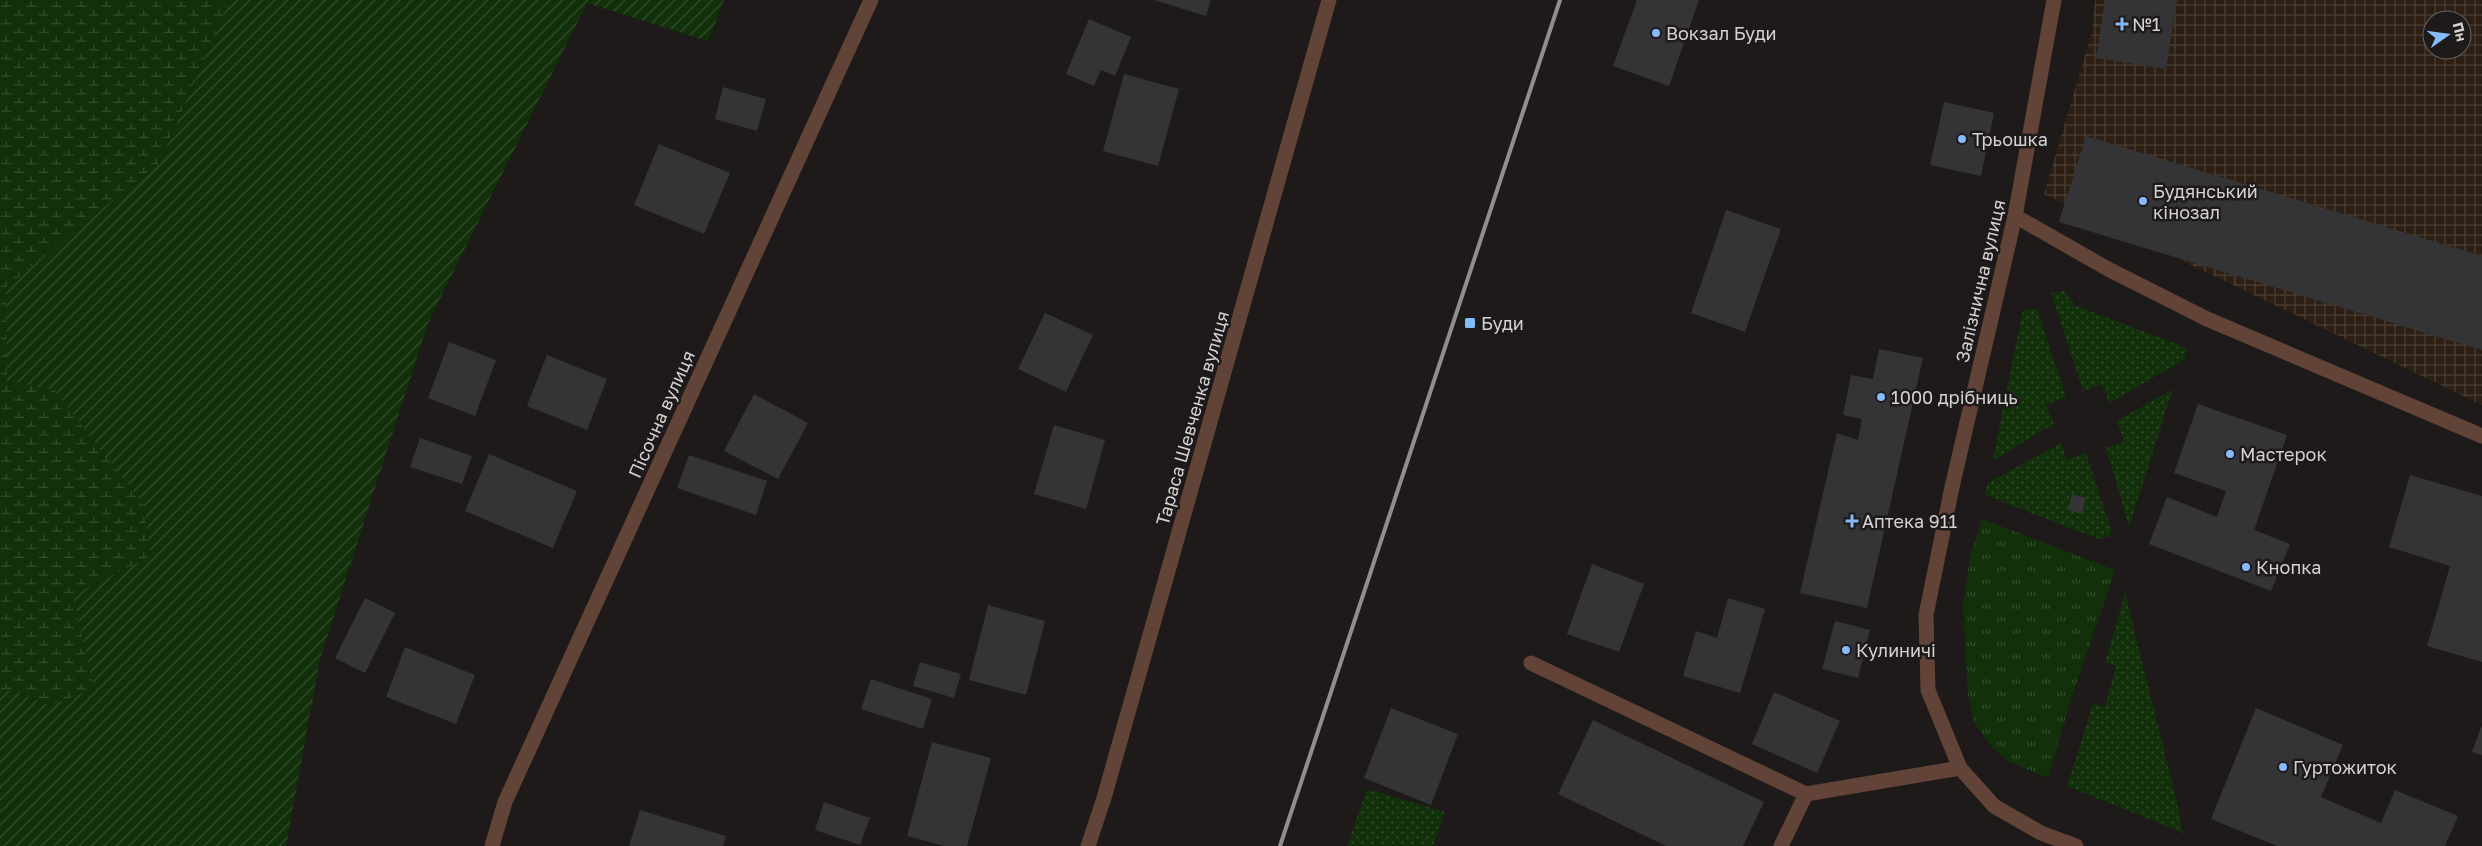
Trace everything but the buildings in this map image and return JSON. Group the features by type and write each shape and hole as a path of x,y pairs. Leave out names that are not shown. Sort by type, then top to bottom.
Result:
{"street":[{"name":"Пісочна вулиця","path":"492,846 505,802 871,0"},
{"name":"Тараса Шевченка вулиця","path":"1088,846 1104,798 1329,0"},
{"name":"Залізнична вулиця","path":"2054,0 2015,216 1952,487 1926,615 1928,690 1960,768 1994,806 2041,833 2076,846"},
{"path":"2015,216 2108,269 2207,319 2482,436"},
{"path":"1531,663 1806,794 1960,768"},
{"path":"1781,846 1806,794"}],"shaded area":[{"path":"2095,0 2482,0 2482,405 2044,194 2092,32"}],"green space":[{"path":"0,0 230,0 160,162 6,287 7,381 54,389 144,505 151,556 73,595 94,689 51,705 5,689 0,693"},
{"path":"230,0 724,0 708,41 587,3 428,323 320,659 286,846 0,846 0,693 4,689 51,705 94,689 73,595 151,556 144,505 54,390 7,381 6,287 160,162"},
{"path":"2064,291 2074,305 2187,348 2184,360 2109,403 2102,384 2083,391 2051,293"},
{"path":"2037,309 2066,397 2046,405 2054,424 1993,460 2023,310"},
{"path":"2173,389 2129,526 2106,448 2124,442 2117,421"},
{"path":"2061,443 2067,460 2086,453 2111,529 2110,536 2099,539 1985,495 1988,483"},
{"path":"1982,519 2115,570 2072,696 2048,778 2008,761 1990,745 1974,722 1968,695 1963,606 1970,557"},
{"path":"2125,593 2183,833 2067,786 2093,704 2105,707 2116,666 2105,663"},
{"path":"1367,789 1445,812 1433,846 1347,846"}],"railway":[{"path":"1280,846 1560,0"}],"place":[{"name":"№1","path":"2122,24"},
{"name":"Вокзал Буди","path":"1656,33"},
{"name":"Трьошка","path":"1962,139"},
{"name":"Будянський кінозал","path":"2143,201"},
{"name":"Буди","path":"1470,323"},
{"name":"1000 дрібниць","path":"1881,397"},
{"name":"Мастерок","path":"2230,454"},
{"name":"Аптека 911","path":"1852,521"},
{"name":"Кнопка","path":"2246,567"},
{"name":"Кулиничі","path":"1846,650"},
{"name":"Гуртожиток","path":"2283,767"}]}
